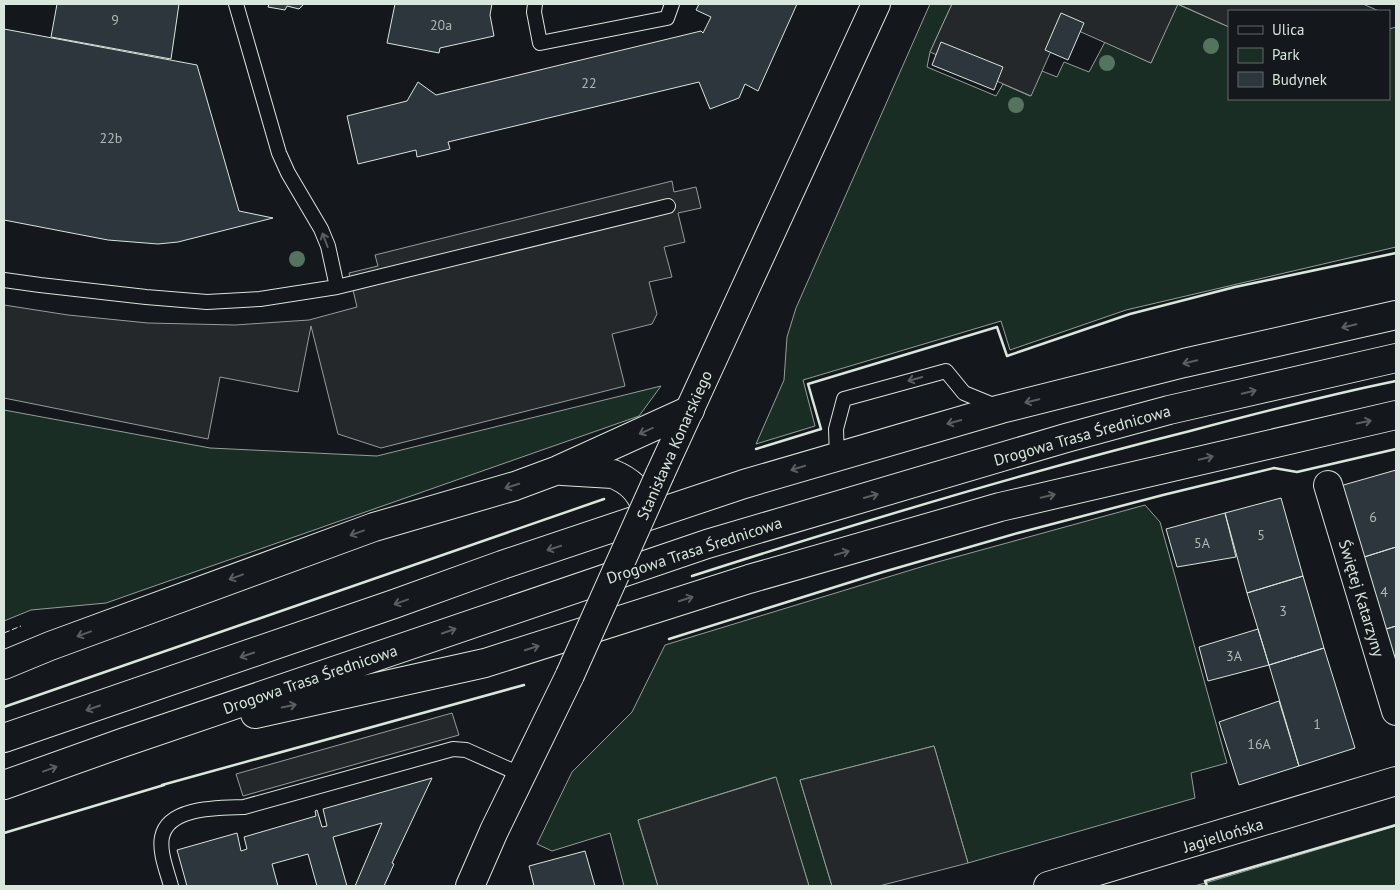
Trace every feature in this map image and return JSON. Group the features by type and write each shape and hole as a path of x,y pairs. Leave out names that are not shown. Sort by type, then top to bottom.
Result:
{"main road":[{"name":"Stanisława Konarskiego","path":"470,886 570,675 660,474 876,4"},
{"path":"4,738 502,565 744,484 1001,408 1184,363 1396,315"},
{"name":"Drogowa Trasa Średnicowa","path":"4,785 707,544 1066,438 1169,410 1396,358"},
{"path":"4,665 96,629 374,527 515,486 558,470 690,410"},
{"path":"122,743 485,663 749,579 1000,507 1396,414"},
{"path":"558,470 613,474 621,477 641,494 646,507"},
{"name":"Świętej Katarzyny","path":"1328,485 1396,711"},
{"name":"Jagiellońska","path":"1048,886 1396,781"}],"lane":[{"path":"236,4 279,153 288,173 321,229 328,246 338,287"},
{"path":"535,4 534,12 540,43 666,18 672,4"},
{"path":"4,280 146,297 207,302 260,299 338,287 668,206"},
{"path":"837,456 836,429 844,399 946,370 964,393 1001,408"},
{"path":"171,886 163,857 162,836 170,822 186,813 210,808 244,807 454,749 466,750 522,774"}],"green space":[{"path":"930,4 952,4 930,52 927,67 996,96 1003,84 1030,96 1042,71 1057,77 1064,62 1089,72 1105,42 1151,63 1177,4 1228,27 1228,100 1390,100 1390,29 1396,27 1396,247 1126,310 1010,350 1001,321 803,380 815,426 756,444 784,380 787,337 796,308"},
{"path":"661,386 639,416 106,603 31,610 4,621 4,410 210,448 377,456"},
{"path":"1145,505 1160,522 1227,763 1191,773 1195,798 968,863 934,746 800,780 832,886 809,886 775,777 638,820 658,886 624,886 610,833 552,851 537,844 572,772 632,712 665,645 934,563"},
{"path":"1396,826 1396,886 1194,886 1209,882"}],"shaded area":[{"path":"952,4 1178,4 1151,63 1063,24 1031,96 930,52"},
{"path":"1178,4 1363,4 1377,10 1228,10 1228,27"},
{"path":"672,181 674,192 696,187 701,208 678,213 685,242 664,247 672,277 649,282 657,314 652,324 612,334 625,386 381,448 338,434 311,326 298,392 220,377 208,439 4,398 4,305 68,315 148,323 235,325 309,320 357,307 349,273 378,266 375,255"},
{"path":"452,713 459,735 243,796 236,774"},
{"path":"934,746 968,863 879,886 832,886 800,780"},
{"path":"776,777 809,886 658,886 638,820"}],"building":[{"path":"57,4 179,4 171,59 51,37"},
{"path":"269,4 304,4 299,9 287,6 285,10 268,7"},
{"path":"395,4 492,4 490,15 494,36 440,48 439,53 387,43"},
{"path":"699,4 797,4 758,91 745,84 739,98 710,109 699,82 448,142 450,149 417,157 416,150 358,164 347,116 407,101 418,82 436,95 701,31 703,33 711,17 696,10"},
{"path":"1061,13 1084,23 1068,60 1045,50"},
{"path":"4,29 197,65 239,211 273,218 178,242 158,244 108,240 4,220"},
{"path":"941,42 1003,67 994,90 932,65"},
{"path":"1396,470 1396,547 1361,558 1340,486"},
{"path":"1281,498 1303,576 1247,593 1225,513"},
{"path":"1225,513 1236,557 1177,567 1166,529"},
{"path":"1396,547 1396,626 1383,630 1361,558"},
{"path":"1303,576 1324,648 1269,665 1247,593"},
{"path":"1396,626 1396,675 1383,630"},
{"path":"1258,629 1269,665 1208,681 1199,647"},
{"path":"1324,648 1355,748 1299,766 1269,665"},
{"path":"1279,701 1299,766 1239,785 1219,722"},
{"path":"432,778 392,863 394,864 384,886 355,886 382,823 333,837 347,886 317,886 308,854 272,864 278,886 187,886 177,850 237,833 241,851 247,849 244,837 316,816 315,811 317,810 322,827 327,826 323,809"},
{"path":"585,851 595,886 534,886 529,866"}],"fence":[{"path":"4,633 21,626"}],"wall":[{"path":"756,449 821,429 808,384 997,327 1007,356 1130,314 1235,287 1396,253"},
{"path":"692,576 1002,481 1293,404 1396,381"},
{"path":"669,639 883,572 1018,533 1163,495 1274,468 1297,472 1396,449"},
{"path":"4,707 604,499"},
{"path":"162,785 524,685"},
{"path":"4,833 164,785"},
{"path":"1207,886 1205,881 1396,825"}]}
